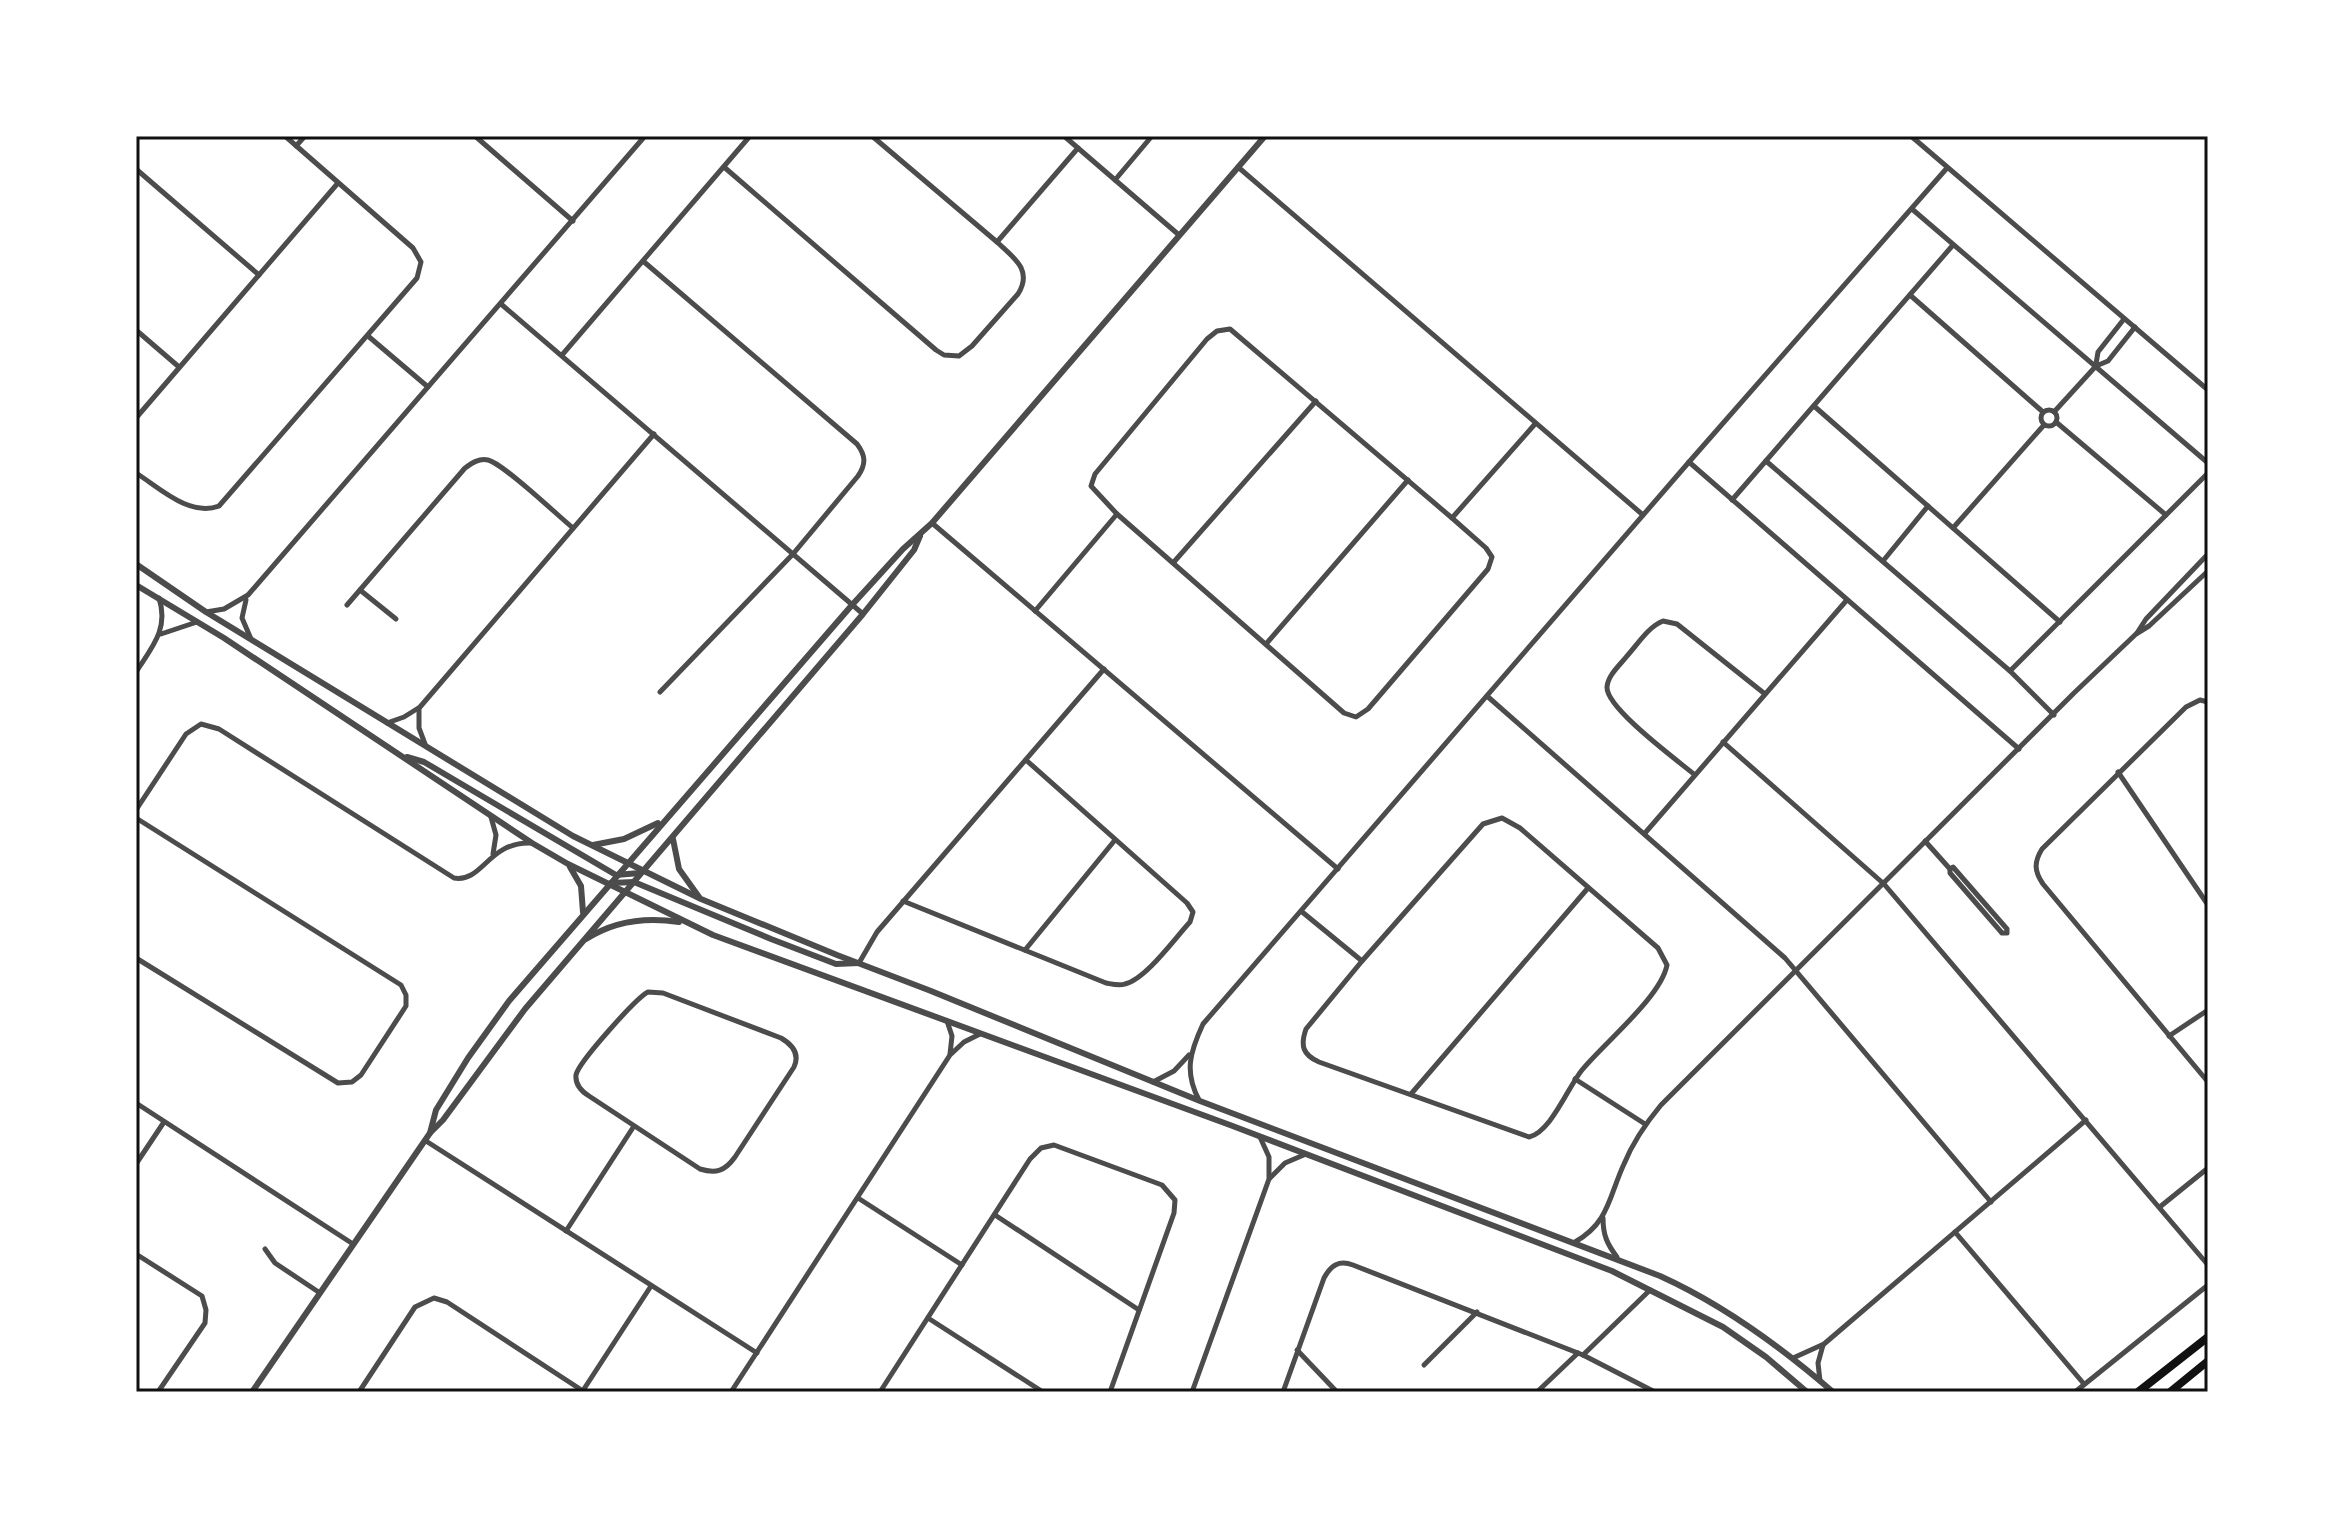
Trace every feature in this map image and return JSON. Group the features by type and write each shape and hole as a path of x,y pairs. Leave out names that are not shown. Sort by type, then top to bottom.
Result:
{"highway":[{"path":"2138,1392 2208,1337"},
{"path":"2170,1392 2208,1361"}],"street":[{"path":"136,473 190,506 201,510 219,506 417,278 421,262 413,248 285,136"},
{"path":"296,146 305,136"},
{"path":"475,136 573,221"},
{"path":"206,612 233,606 248,595 645,136"},
{"path":"562,355 750,136"},
{"path":"724,167 944,355 959,356 966,352 1024,285 1022,266 872,136"},
{"path":"1064,136 1179,235"},
{"path":"1115,180 1152,136"},
{"path":"252,1392 426,1141 436,1110 490,1026 664,819 852,605 903,549 932,523 1265,136"},
{"path":"1911,136 2208,390"},
{"path":"997,242 1078,148"},
{"path":"1238,167 1643,515"},
{"path":"1153,1082 1174,1071 1190,1055 1203,1024 1947,168"},
{"path":"136,169 259,275"},
{"path":"136,418 338,183"},
{"path":"1912,209 2208,463"},
{"path":"1732,500 1953,245"},
{"path":"643,261 862,451 865,462 858,476 793,554 660,692"},
{"path":"1910,295 2043,412"},
{"path":"501,304 863,614"},
{"path":"2096,366 2098,352 2124,319"},
{"path":"2054,412 2096,366 2108,361 2135,327"},
{"path":"1230,329 1235,332 1316,401 1490,552 1492,562 1362,714 1356,717 1344,713 1117,514 1093,492 1091,480 1207,339 1217,331 1230,329"},
{"path":"136,330 179,367"},
{"path":"368,336 428,388"},
{"path":"1173,563 1316,401"},
{"path":"1814,406 2060,622"},
{"path":"2044,425 2040,417 2043,412 2054,412"},
{"path":"2054,412 2056,422 2166,515"},
{"path":"2044,425 2056,422"},
{"path":"1452,518 1535,424"},
{"path":"1953,528 2044,425"},
{"path":"387,723 420,707 654,434"},
{"path":"347,605 473,462 482,460 498,464 573,528"},
{"path":"1766,461 2010,671 2054,715"},
{"path":"1689,462 2019,749"},
{"path":"2010,671 2208,473"},
{"path":"1266,644 1408,480"},
{"path":"1883,561 1928,506"},
{"path":"1035,611 1117,514"},
{"path":"932,523 1338,869"},
{"path":"430,1133 579,943 673,839 863,614 914,550 920,536"},
{"path":"1575,1242 1586,1236 1603,1217 1624,1163 1645,1124 1796,969 2136,634 2146,619 2208,554"},
{"path":"136,564 206,612 428,748 590,845 643,872 701,899 1200,1101 1617,1257 1700,1294 1793,1358 1833,1392"},
{"path":"2136,634 2149,626 2208,571"},
{"path":"136,585 198,622 532,843 690,925 1612,1271 1723,1327 1766,1357 1807,1392"},
{"path":"360,590 396,619"},
{"path":"248,595 242,618 251,639"},
{"path":"136,672 160,634 163,610 159,598"},
{"path":"1645,833 1846,601"},
{"path":"1695,775 1621,712 1609,696 1607,686 1611,676 1651,628 1663,621 1677,624 1765,694"},
{"path":"160,634 198,622"},
{"path":"859,963 877,932 1104,669"},
{"path":"1487,696 1796,969 1991,1202"},
{"path":"2208,702 2200,700 2186,707 2042,849 2037,858 2037,876 2208,1082"},
{"path":"420,707 419,728 428,748"},
{"path":"136,810 186,734 201,724 211,725 454,878 472,876 493,855 511,844 532,843"},
{"path":"1723,742 1884,884 2161,1206 2208,1265"},
{"path":"402,756 424,762 616,875 630,876 643,872"},
{"path":"903,901 1106,983 1125,984 1146,971 1190,922 1193,912 1190,906 1026,760"},
{"path":"2118,772 2208,905"},
{"path":"491,816 496,835 493,855"},
{"path":"136,818 401,985 406,995 406,1006 361,1075 352,1082 338,1083 136,958"},
{"path":"1502,818 1512,821 1658,948 1667,965 1658,988 1575,1079 1546,1126 1537,1135 1529,1137 1309,1057 1302,1040 1306,1029 1362,961 1483,824 1502,818"},
{"path":"590,845 624,839 664,819"},
{"path":"673,839 679,869 701,899"},
{"path":"1025,950 1115,840"},
{"path":"1925,841 1974,902 2002,933 2007,933 2007,929 1955,868 1950,869"},
{"path":"568,864 581,886 583,913"},
{"path":"608,884 634,882 836,964 859,963"},
{"path":"1411,1094 1588,888"},
{"path":"1974,902 1980,897"},
{"path":"1301,911 1362,961"},
{"path":"579,943 605,929 634,921 662,920 690,925"},
{"path":"663,993 781,1038 795,1050 794,1067 735,1157 723,1170 715,1173 700,1169 634,1126 583,1092 576,1078 581,1064 642,995 663,993"},
{"path":"2169,1036 2208,1010"},
{"path":"946,1019 952,1036 950,1055"},
{"path":"731,1392 950,1055 964,1042 981,1034"},
{"path":"1190,1055 1190,1079 1200,1101"},
{"path":"1575,1079 1645,1124"},
{"path":"136,1103 353,1244"},
{"path":"1793,1358 1824,1344 2086,1120"},
{"path":"136,1164 164,1122"},
{"path":"566,1231 634,1126"},
{"path":"1193,1392 1269,1179 1269,1157 1259,1136"},
{"path":"426,1141 757,1353"},
{"path":"880,1392 1030,1159 1047,1146 1061,1146 1162,1185 1172,1195 1175,1205 1110,1392"},
{"path":"1269,1179 1285,1163 1306,1154"},
{"path":"2161,1206 2208,1168"},
{"path":"858,1198 962,1265"},
{"path":"995,1215 1139,1310"},
{"path":"1603,1217 1607,1244 1617,1257"},
{"path":"1955,1232 2084,1384"},
{"path":"265,1249 275,1263 320,1293"},
{"path":"136,1254 202,1296 206,1310 205,1323 158,1392"},
{"path":"1283,1392 1324,1278 1333,1265 1339,1263 1353,1265 1580,1354 1655,1392"},
{"path":"2075,1392 2208,1285"},
{"path":"359,1392 415,1307 434,1298 447,1302 582,1392 651,1286"},
{"path":"1537,1392 1650,1290"},
{"path":"1424,1365 1477,1312"},
{"path":"928,1318 1043,1392"},
{"path":"1820,1381 1818,1363 1824,1344"},
{"path":"1297,1350 1337,1392"}]}
